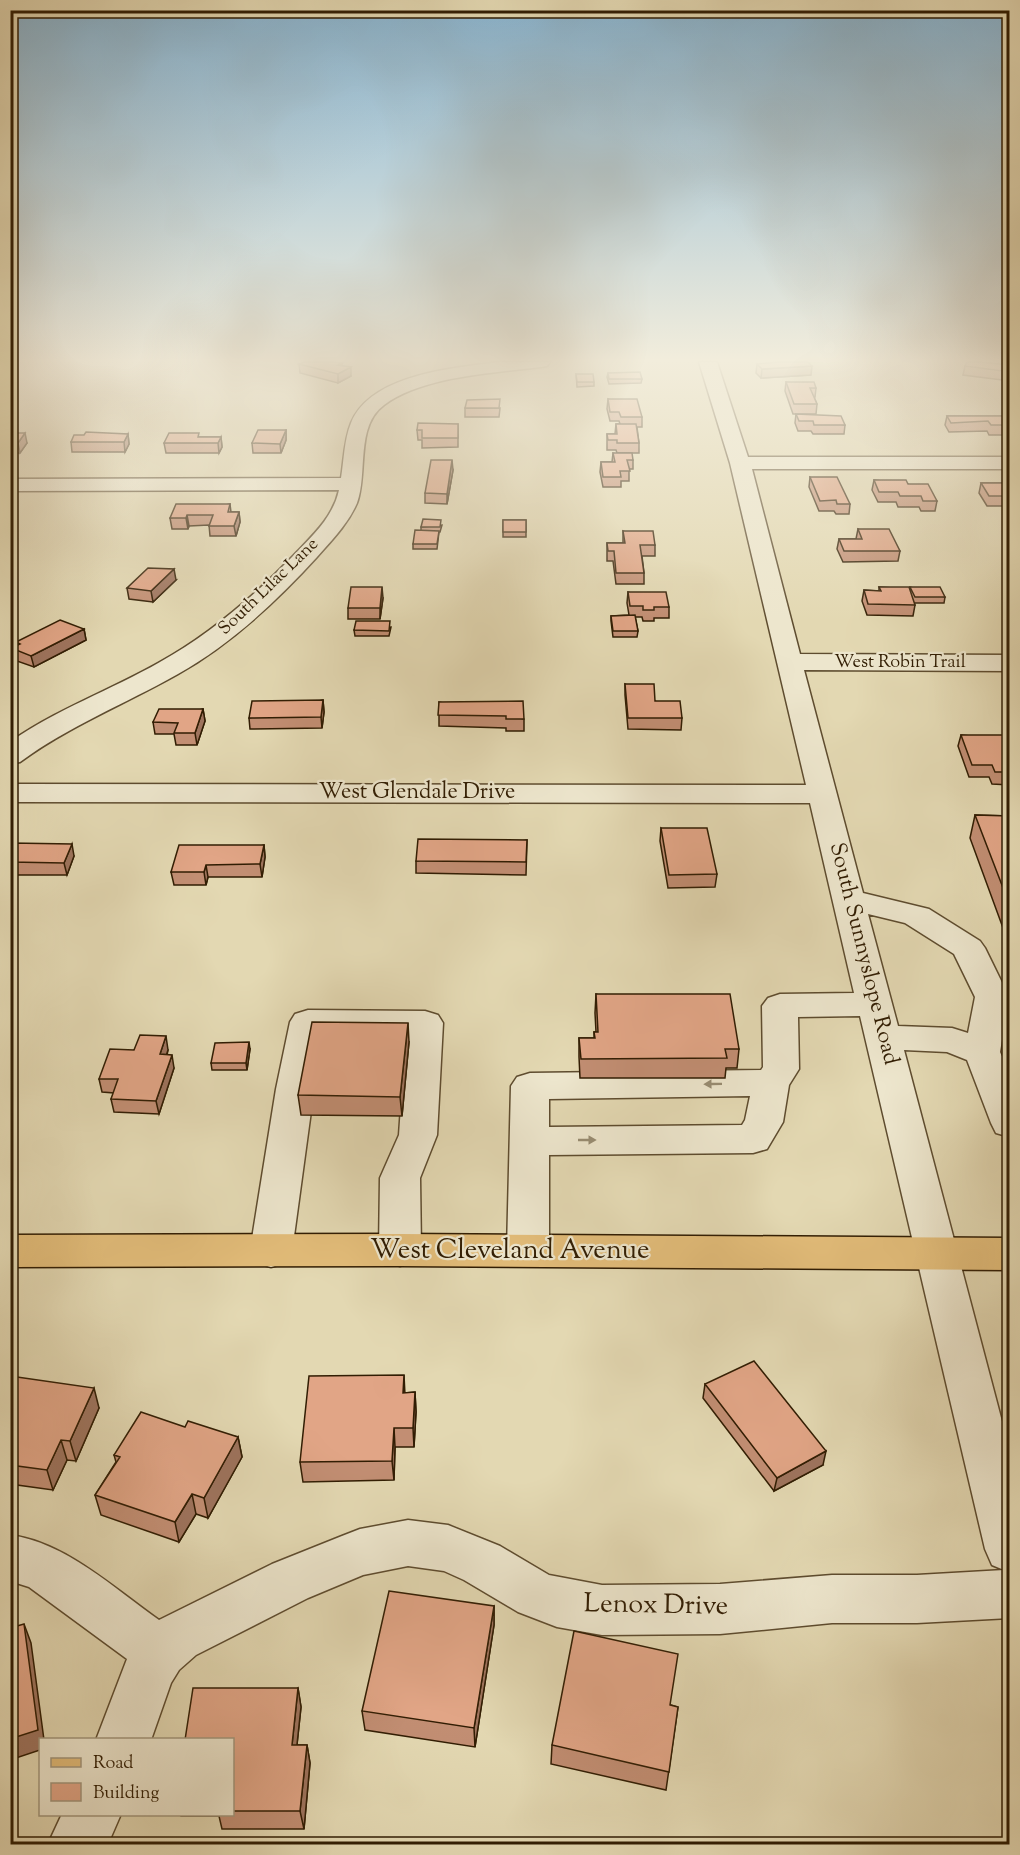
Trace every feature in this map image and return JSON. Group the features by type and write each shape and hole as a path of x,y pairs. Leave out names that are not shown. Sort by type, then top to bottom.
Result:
{"main road":[{"name":"West Cleveland Avenue","path":"10,1251 528,1250 1010,1254"}],"street":[{"name":"South Lilac Lane","path":"10,756 52,728 171,667 221,634 281,580 329,529 345,505 357,449"},
{"name":"South Sunnyslope Road","path":"735,449 936,1254 1000,1469 1010,1549"},
{"path":"740,463 1010,463"},
{"path":"10,485 351,484"},
{"name":"West Robin Trail","path":"790,662 1010,663"},
{"name":"West Glendale Drive","path":"10,793 823,794"},
{"path":"849,899 917,916 968,948 992,997 982,1052 1010,1124"},
{"path":"528,1141 753,1139 764,1122 771,1083 781,1069 780,1005 879,1020 952,1040 982,1052"},
{"path":"271,1251 295,1089 308,1023 424,1023 418,1135 400,1178 400,1250"},
{"path":"528,1250 530,1086 771,1083"},
{"name":"Lenox Drive","path":"160,1652 178,1637 290,1581 360,1552 408,1543 448,1548 482,1563 536,1596 602,1610 720,1609 832,1599 917,1599 1010,1594"},
{"path":"10,1558 24,1560 47,1570 160,1652 149,1669 124,1738"},
{"path":"77,1845 92,1816"}],"building":[{"path":"613,453 632,453 633,460 627,460 630,471 620,471 621,477 603,477 601,462 615,462"},
{"path":"431,460 452,460 447,494 425,493"},
{"path":"810,477 837,477 850,504 837,504 836,500 820,501"},
{"path":"874,480 906,480 908,484 928,484 937,501 923,501 921,496 900,496 898,492 879,492"},
{"path":"981,483 1010,483 1010,496 989,496"},
{"path":"176,504 230,504 228,512 239,512 234,526 209,526 213,515 187,515 186,518 170,518"},
{"path":"423,519 441,520 440,527 421,527"},
{"path":"503,520 526,520 526,532 503,532"},
{"path":"858,529 889,529 900,551 844,551 839,539 862,539"},
{"path":"415,530 439,531 437,544 413,544"},
{"path":"623,531 653,531 655,545 640,545 644,573 616,573 614,551 608,551 607,543 625,543"},
{"path":"148,568 174,569 151,591 127,588"},
{"path":"351,587 382,587 380,608 348,608"},
{"path":"879,587 909,587 915,605 868,604 864,590 881,591"},
{"path":"910,587 940,587 945,597 915,597"},
{"path":"628,592 666,592 669,607 643,610 643,606 630,606"},
{"path":"635,615 638,631 613,631 611,616"},
{"path":"60,620 84,629 31,656 11,648 20,644 16,642"},
{"path":"356,621 390,621 389,631 354,630"},
{"path":"625,684 654,684 655,701 680,701 682,718 628,718"},
{"path":"323,700 321,717 249,718 252,701"},
{"path":"523,701 524,719 506,719 506,716 438,715 439,702"},
{"path":"159,709 203,709 195,733 174,733 178,723 153,722"},
{"path":"961,735 1008,735 1010,772 995,772 992,765 972,765"},
{"path":"975,815 1010,816 1010,906"},
{"path":"661,828 707,828 717,874 669,875"},
{"path":"418,839 527,840 526,862 416,861"},
{"path":"10,843 72,844 64,863 10,862"},
{"path":"179,845 264,845 260,864 206,865 204,872 171,872"},
{"path":"596,994 730,994 739,1049 725,1049 727,1058 581,1059 579,1038 595,1038 594,1032 598,1032"},
{"path":"312,1022 408,1023 400,1097 298,1095"},
{"path":"140,1035 166,1036 160,1054 172,1055 156,1101 111,1099 118,1079 99,1079 110,1049 134,1050"},
{"path":"249,1042 246,1063 211,1063 215,1043"},
{"path":"754,1361 826,1451 777,1478 705,1384"},
{"path":"404,1375 403,1393 415,1392 413,1428 394,1428 392,1461 300,1462 309,1376"},
{"path":"10,1376 94,1388 70,1441 61,1440 47,1470 10,1465"},
{"path":"141,1412 185,1427 188,1421 238,1437 204,1498 192,1494 175,1522 95,1495 120,1457 114,1455"},
{"path":"389,1591 494,1606 474,1728 362,1711"},
{"path":"24,1624 38,1730 10,1739 10,1628"},
{"path":"574,1631 678,1654 670,1705 678,1707 669,1772 552,1745"},
{"path":"193,1688 298,1688 292,1745 307,1745 300,1811 234,1811 234,1738 185,1738"}]}
